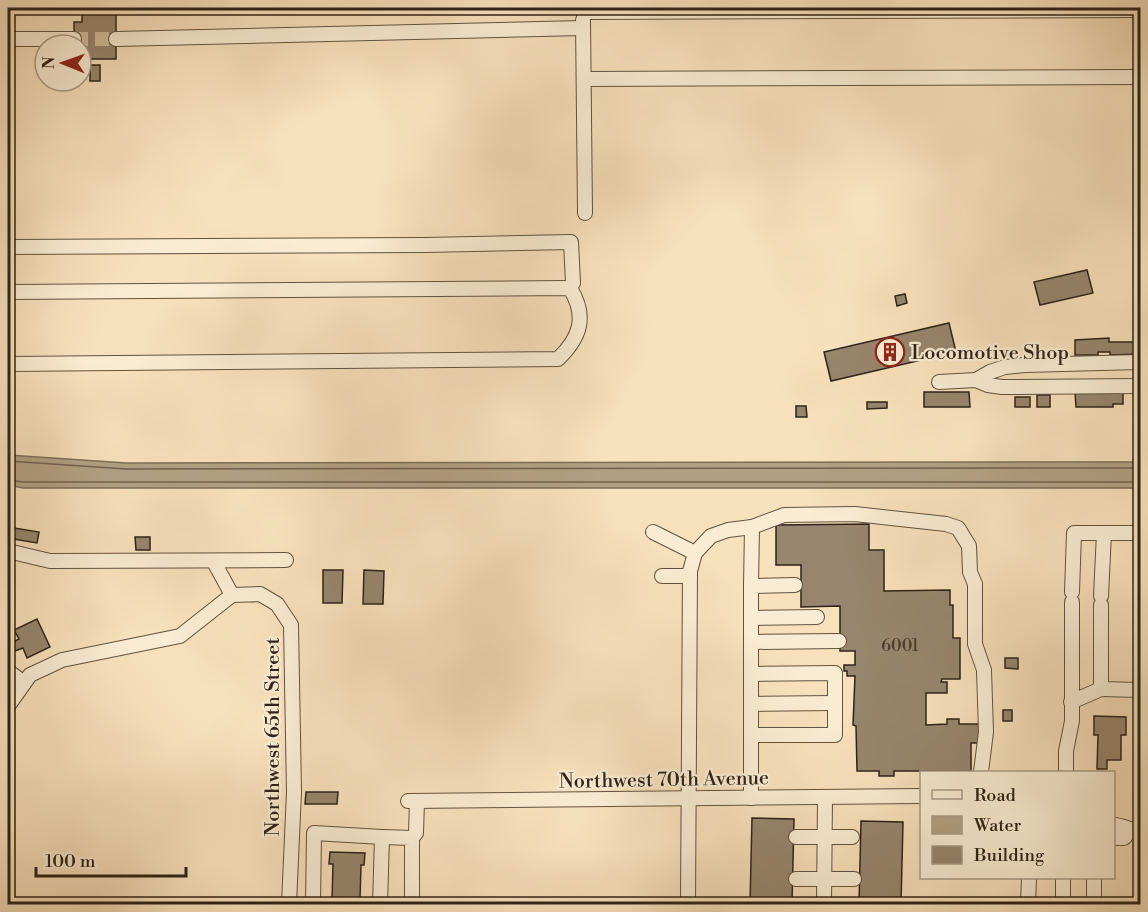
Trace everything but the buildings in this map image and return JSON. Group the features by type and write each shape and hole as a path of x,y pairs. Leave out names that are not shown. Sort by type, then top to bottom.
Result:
{"street":[{"path":"585,213 585,79 582,10 1140,10"},
{"path":"116,39 583,28"},
{"path":"8,39 33,39"},
{"path":"585,79 1140,77"},
{"path":"8,247 571,242 573,283 570,288"},
{"path":"8,292 570,288"},
{"path":"8,364 558,359 569,348 579,329 579,303 570,288"},
{"path":"939,382 976,380 998,370 1025,365 1140,363"},
{"path":"976,380 1002,387 1140,386"},
{"path":"688,904 690,576 695,553 711,536 728,530 752,527 784,514 855,514 946,524 958,528 969,546 970,572 975,584 975,644 984,670 986,732 981,771"},
{"path":"751,798 752,527"},
{"path":"653,532 695,553"},
{"path":"1066,771 1066,751 1072,722 1074,533 1140,533"},
{"path":"1101,689 1104,533"},
{"path":"8,551 50,561 286,560"},
{"path":"8,706 30,675 62,660 180,636 232,595 214,562"},
{"path":"662,576 690,576"},
{"path":"751,586 795,585"},
{"name":"Northwest 65th Street","path":"232,595 260,594 277,604 291,625 294,792 289,904"},
{"path":"751,618 817,617"},
{"path":"751,642 839,641"},
{"path":"8,671 24,683"},
{"path":"751,674 835,674 835,735 751,735"},
{"path":"1071,702 1101,689 1140,690"},
{"path":"751,704 835,703"},
{"name":"Northwest 70th Avenue","path":"412,838 416,833 412,801 920,796"},
{"path":"824,904 825,797"},
{"path":"1115,825 1123,825 1135,831"},
{"path":"1115,838 1124,838 1135,831"},
{"path":"313,904 314,833 412,838 412,904"},
{"path":"381,904 382,837"},
{"path":"796,837 852,837"},
{"path":"796,879 854,879"},
{"path":"1028,904 1029,879"},
{"path":"1063,879 1063,904"},
{"path":"1094,879 1094,904"}],"water":[{"path":"8,455 126,463 1140,462 1140,488 23,488 8,485"}],"tunnel":[{"path":"93,39 116,39"}],"place":[{"name":"Locomotive Shop","path":"890,352"}]}
